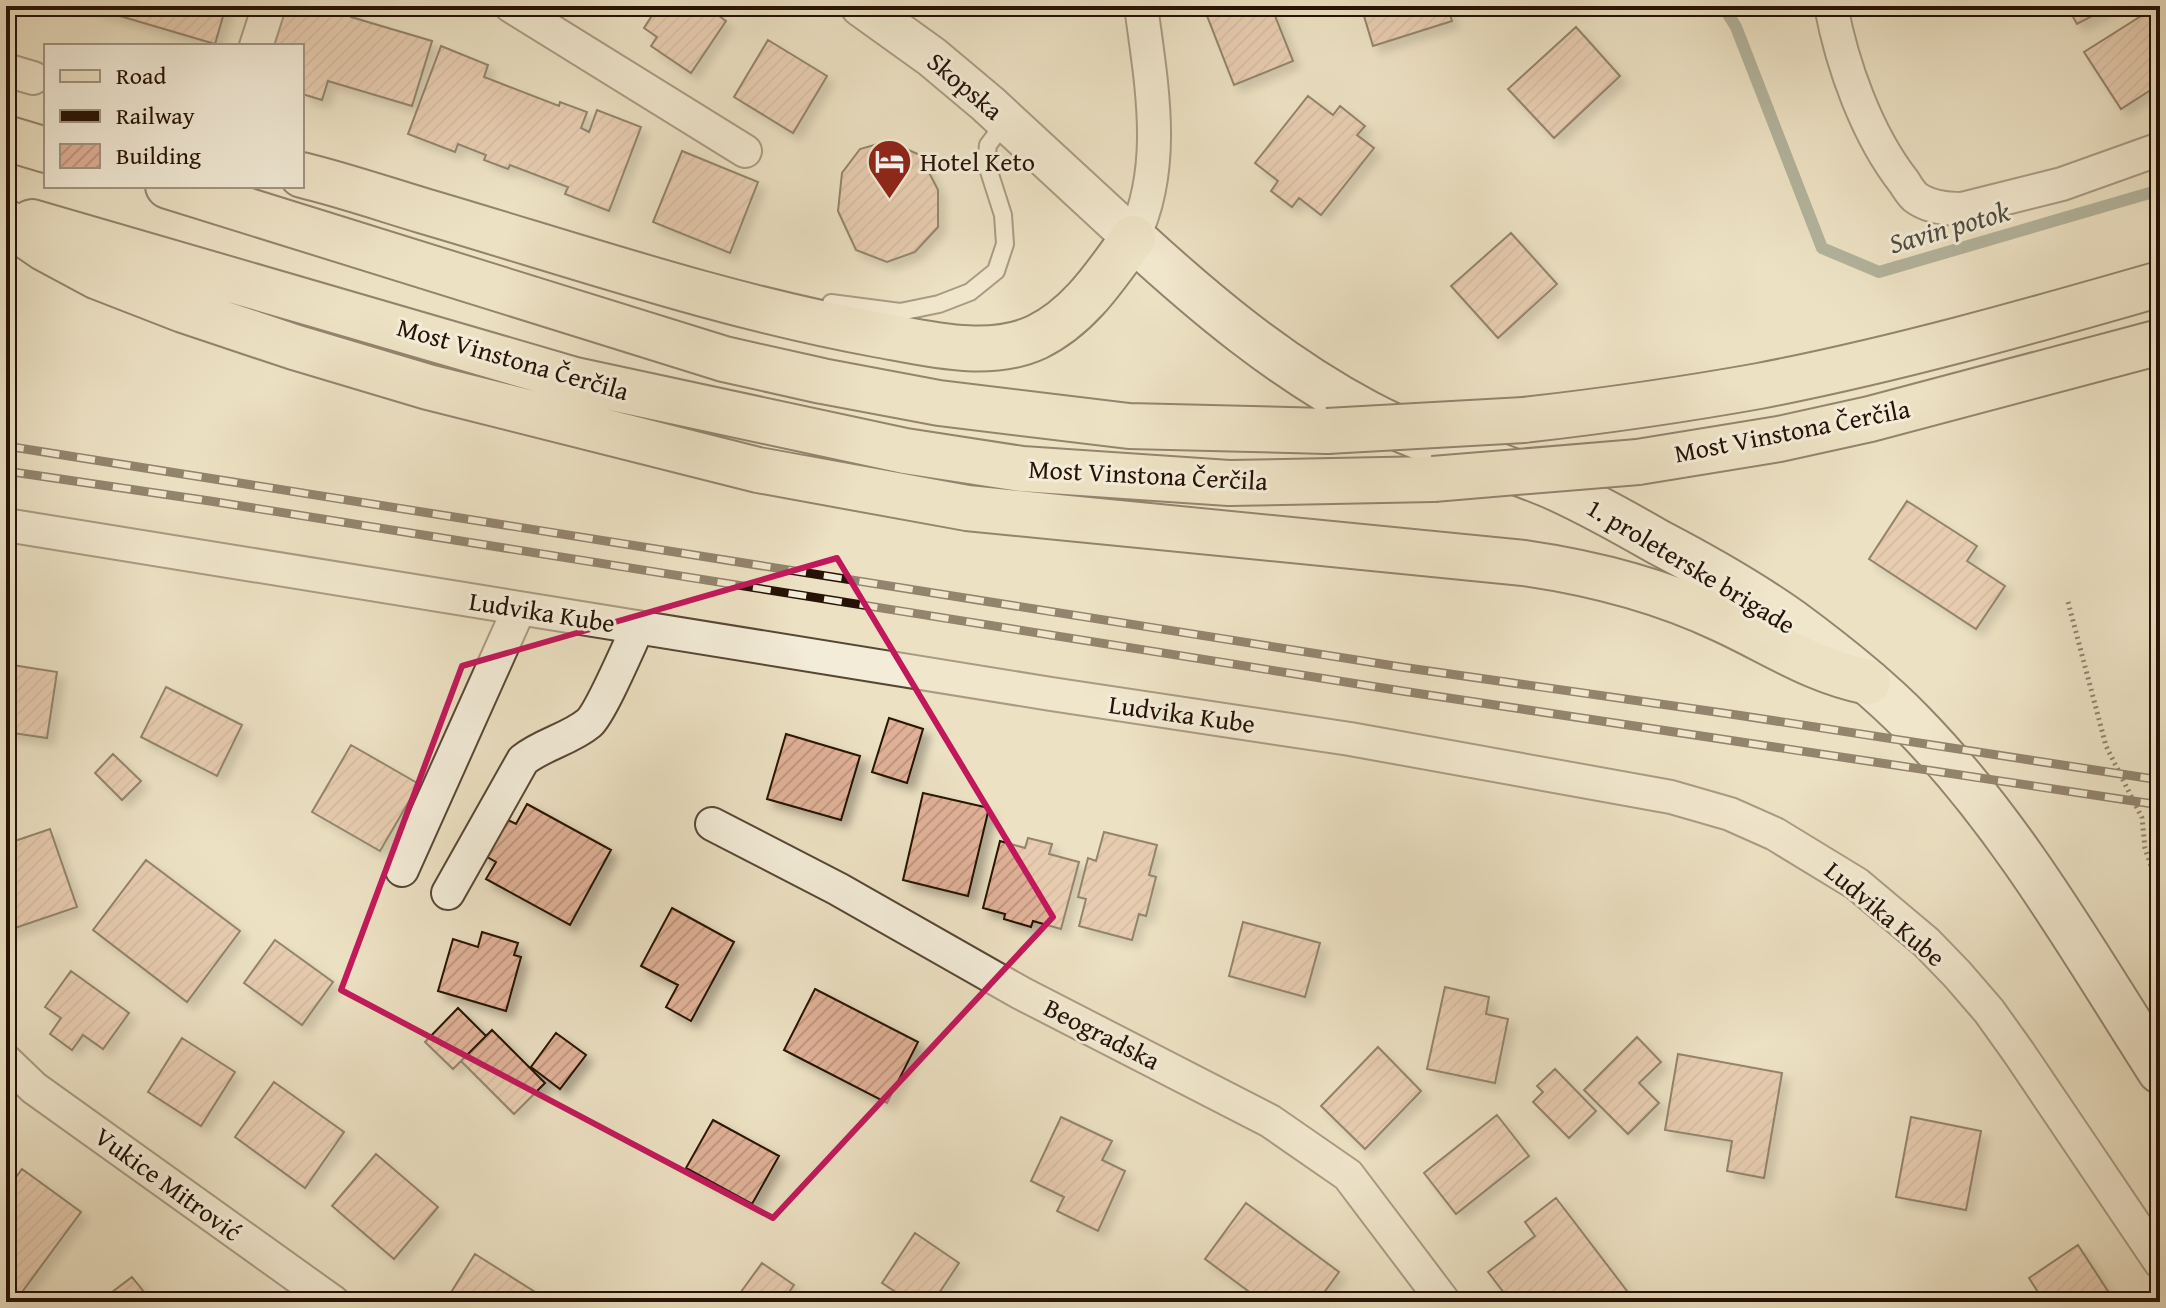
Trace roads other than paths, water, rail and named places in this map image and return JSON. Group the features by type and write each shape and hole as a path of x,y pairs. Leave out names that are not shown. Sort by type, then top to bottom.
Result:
{"main road":[{"path":"6,136 44,135"},
{"path":"6,136 44,149"},
{"path":"304,176 686,289 751,298 842,328 933,345 985,348 1036,337 1070,316 1092,293 1133,238"},
{"name":"Most Vinstona Čerčila","path":"175,188 694,350 752,365 939,403 1129,426 1327,431 1524,420 1628,408 1759,386 1942,344 2160,284"},
{"name":"Most Vinstona Čerčila","path":"6,214 575,380 812,432 1022,469 1229,483 1433,479 1638,462 1779,439 1870,419 2160,342"},
{"path":"6,222 44,248 98,277 183,310 428,387 639,442 800,478 967,508 1524,563 1590,574 1674,599 1723,620 1799,661 1836,675 1868,682"},
{"name":"1. proleterske brigade","path":"1133,238 1218,313 1320,385 1367,413 1590,504 1702,565 1790,621 1868,682 1911,721 2015,847 2160,1071"}],"street":[{"path":"257,44 269,6"},
{"path":"511,6 745,151"},
{"name":"Skopska","path":"861,6 932,57 1006,120 1133,238"},
{"path":"1133,238 1143,218 1152,186 1154,156 1153,116 1141,6"},
{"path":"1831,6 1867,122 1889,164 1915,197 1933,205 1962,209 2062,184 2160,149"},
{"name":"Ludvika Kube","path":"6,525 1365,742 1671,797 1730,814 1785,839 1857,884 1926,942 1957,974 2019,1053 2160,1262"},
{"path":"402,870 519,609"},
{"path":"448,893 523,760 535,750 575,733 592,720 638,627"},
{"name":"Beogradska","path":"712,824 838,889 1021,993 1270,1121 1348,1175 1444,1302"},
{"name":"Vukice Mitrović","path":"6,1061 34,1088 333,1302"}],"lane":[{"path":"813,300 900,312 939,304 970,292 996,271 1005,244 1003,215 986,162 988,145 1006,120"}],"waterway":[{"name":"Savin potok","path":"1723,6 1736,27 1822,248 1879,272 2160,190"}],"railway":[{"path":"6,446 1401,667 2160,780"},
{"path":"6,471 1402,691 2160,805"}],"place":[{"name":"Hotel Keto","path":"889,201"}]}
